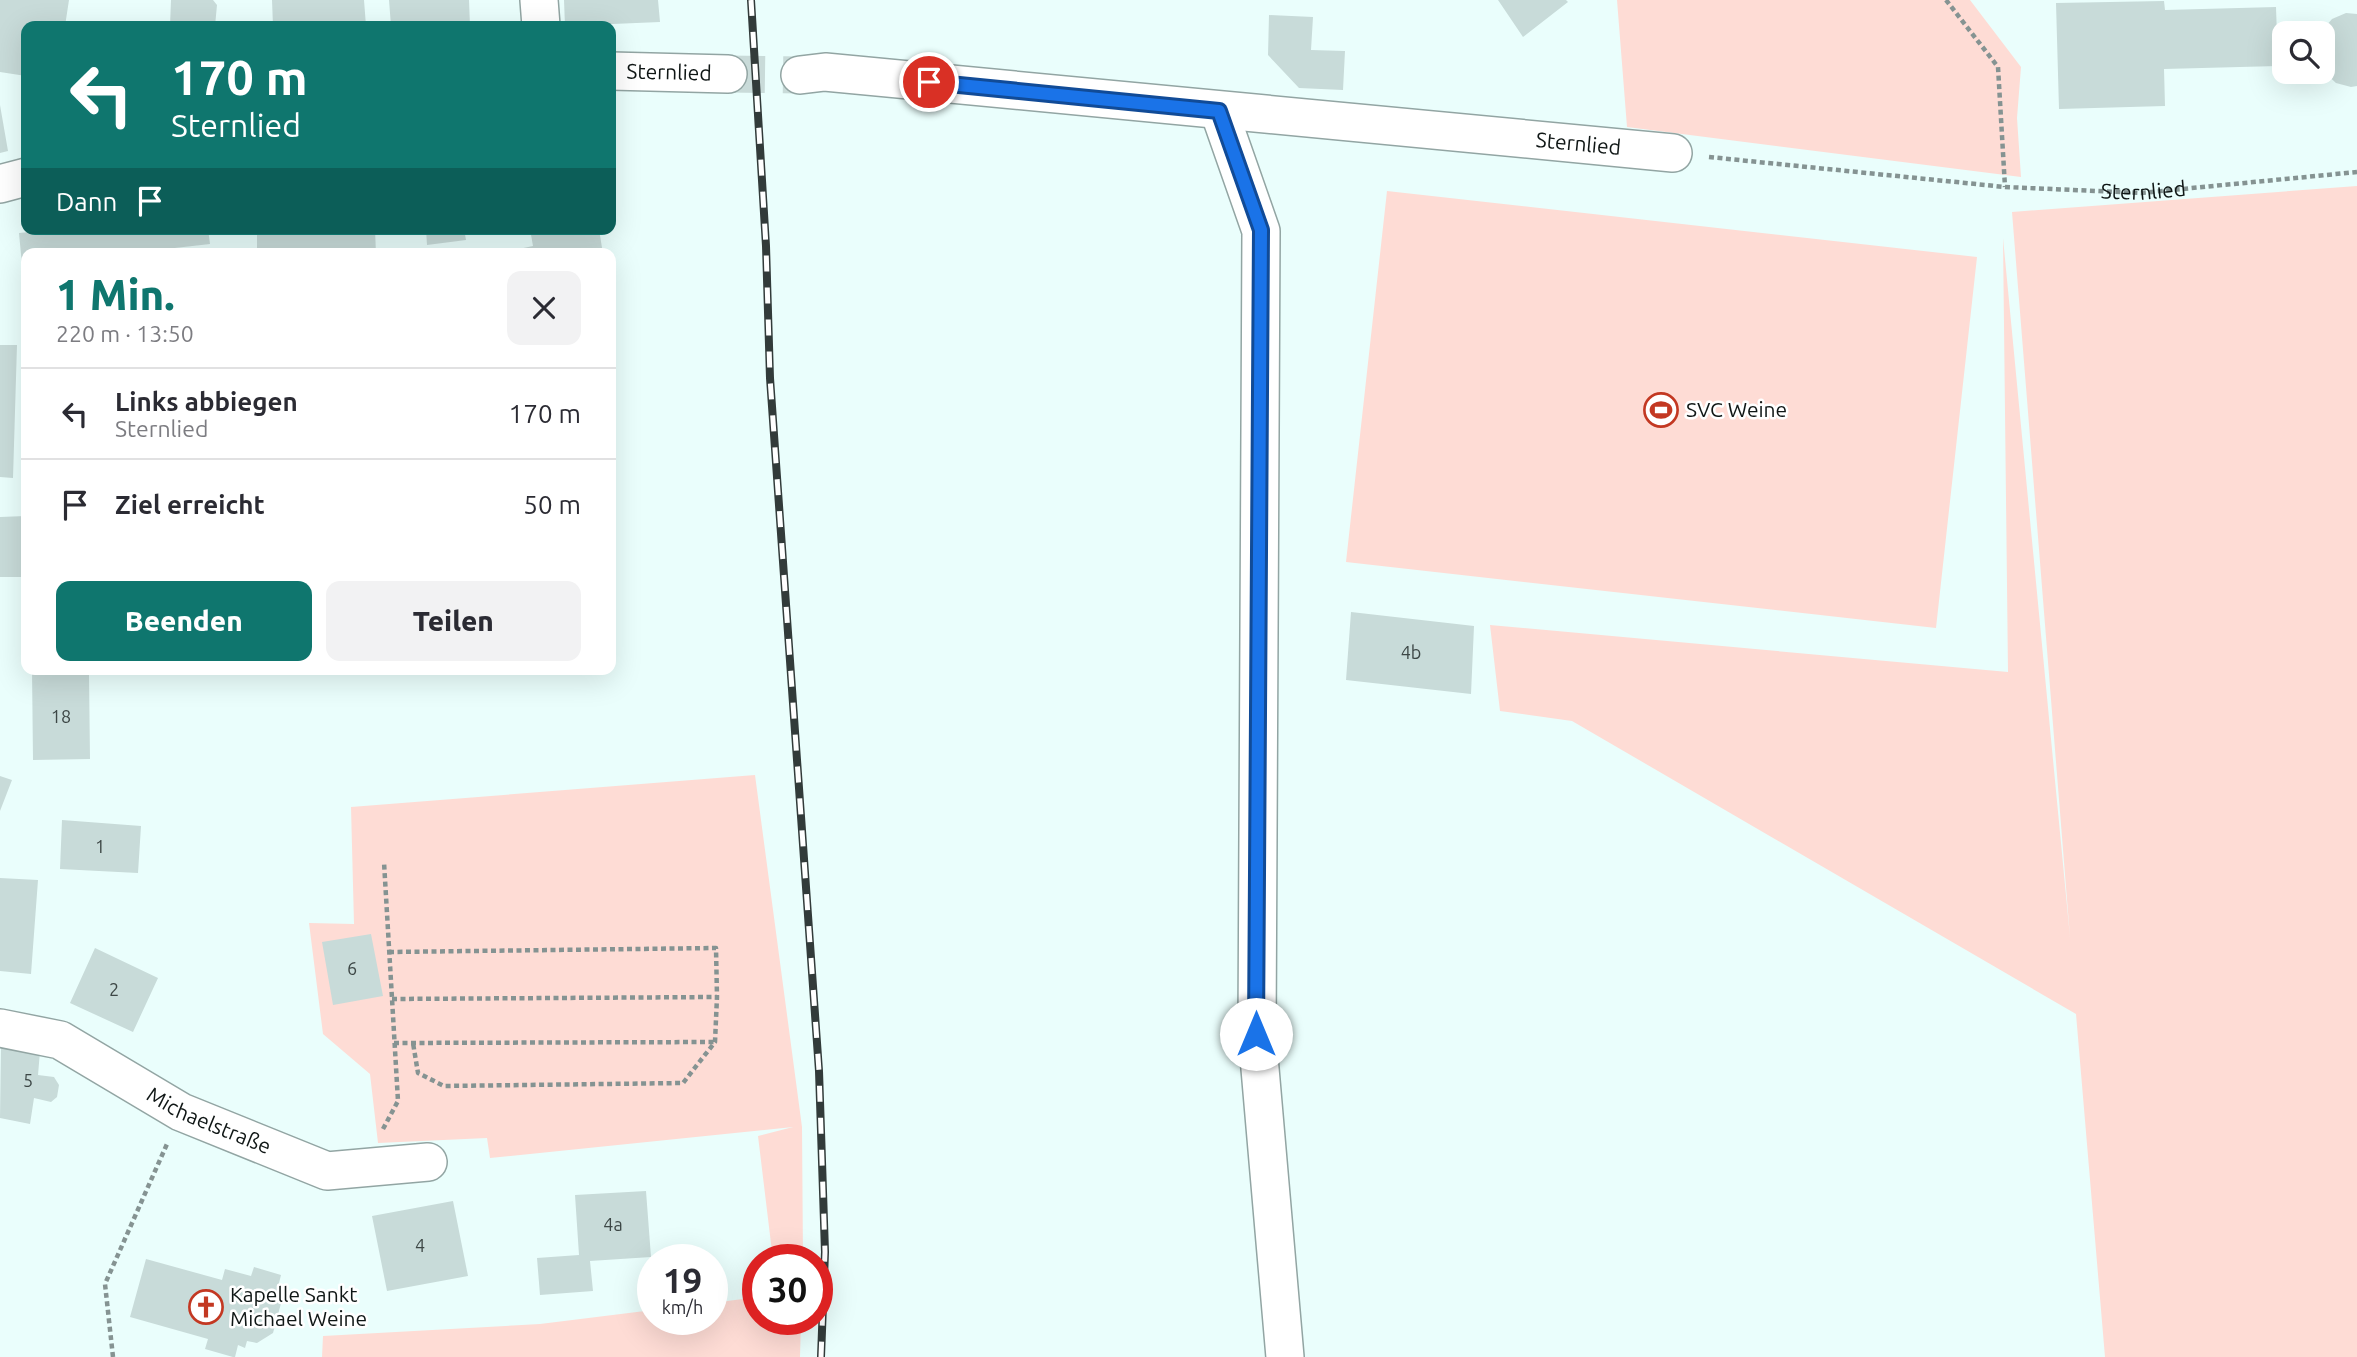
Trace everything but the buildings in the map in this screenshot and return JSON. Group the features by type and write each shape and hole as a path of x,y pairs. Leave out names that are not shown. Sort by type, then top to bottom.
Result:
{"street":[{"path":"540,0 541,21"},
{"name":"Sternlied","path":"616,71 728,74"},
{"name":"Sternlied","path":"800,75 825,72 1673,153"},
{"path":"1219,111 1261,230 1256,1034 1285,1357"},
{"path":"0,184 21,178"},
{"name":"Michaelstraße","path":"0,1028 60,1041 181,1112 327,1171 428,1163"}],"path":[{"path":"1946,0 1998,67 2005,187"},
{"name":"Sternlied","path":"1673,153 2005,187 2141,193 2357,172"},
{"path":"359,1168 366,1162 398,1101 384,862"},
{"path":"389,953 716,948 718,996 715,1042 683,1083 444,1086 418,1073 413,1043"},
{"path":"392,999 718,996"},
{"path":"394,1043 715,1042"},
{"path":"113,1357 105,1284 181,1112"}],"shaded area":[{"path":"1617,0 1970,0 2021,67 2017,118 2021,177 1627,127"},
{"path":"2357,186 2357,1357 2105,1357 2076,1014 1572,721 1500,711 1490,625 2008,672 2003,238 2070,937 2012,212"},
{"name":"SVC Weine","path":"1387,191 1977,257 1936,628 1346,562"},
{"path":"755,775 802,1127 803,1244 771,1244 758,1136 793,1127 490,1158 487,1138 378,1143 370,1074 323,1034 309,923 354,924 351,807"},
{"path":"742,1299 742,1335 801,1335 800,1357 322,1357 323,1336 540,1324 637,1312 637,1335 728,1335 728,1301"}],"tunnel":[{"path":"728,74 800,75"}],"railway":[{"path":"751,0 766,246 770,378 819,1071 825,1252 821,1357"}],"place":[{"name":"SVC Weine","path":"1661,410"},
{"name":"Kapelle Sankt Michael Weine","path":"206,1307"}],"route":[{"path":"929,82 1219,111 1261,230 1256,1034"}]}
